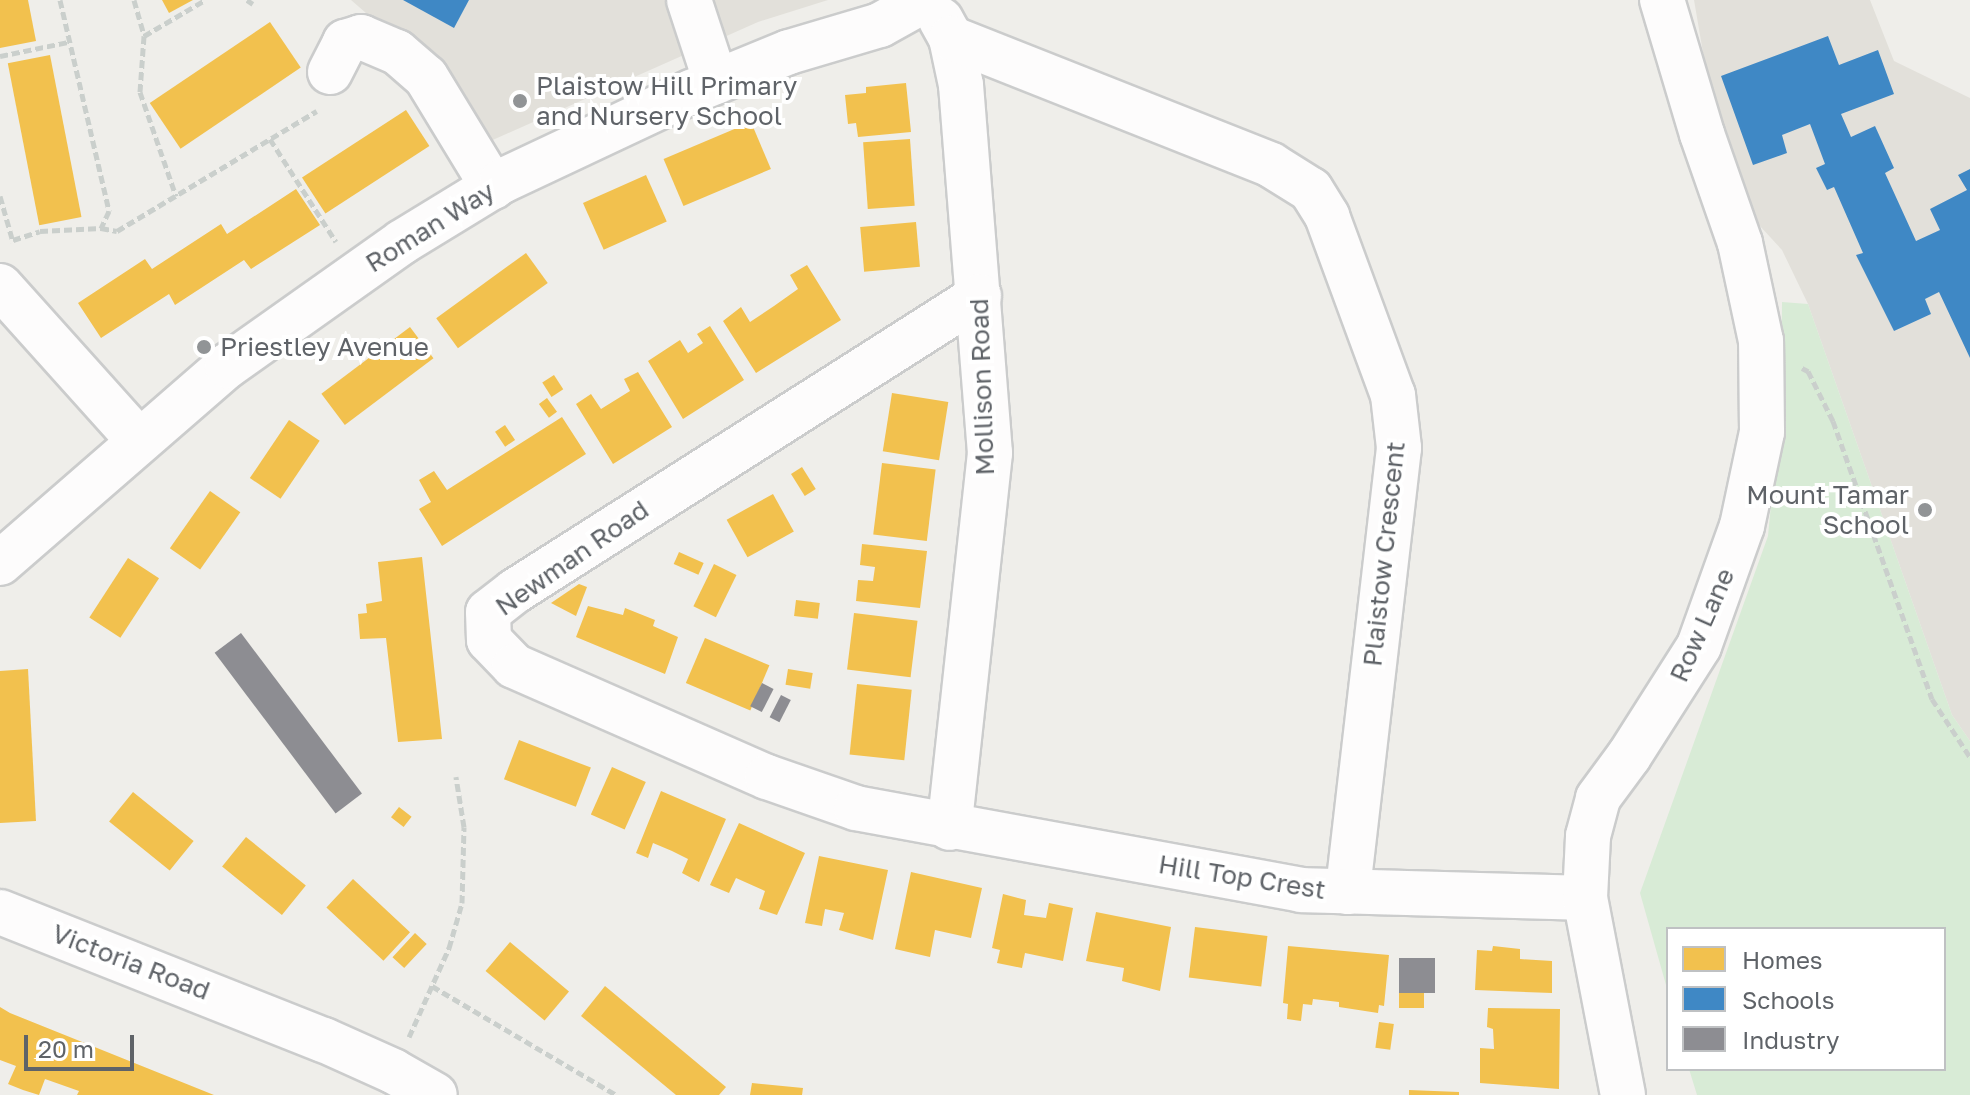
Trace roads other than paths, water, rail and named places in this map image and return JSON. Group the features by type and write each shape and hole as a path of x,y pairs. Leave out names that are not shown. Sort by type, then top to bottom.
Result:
{"street":[{"path":"689,0 716,82"},
{"name":"Roman Way","path":"0,563 227,366 356,273 493,187 716,82 789,52 880,25 928,0"},
{"name":"Mollison Road","path":"928,0 951,38 961,85 990,453 949,828"},
{"name":"Row Lane","path":"1623,1095 1585,898 1588,836 1598,798 1638,744 1699,646 1742,526 1762,432 1761,341 1740,243 1702,134 1662,0"},
{"path":"330,72 345,42 361,37 397,52 426,77 493,187"},
{"name":"Plaistow Crescent","path":"951,38 1271,165 1311,190 1327,216 1393,395 1399,448 1348,892"},
{"path":"0,286 139,441"},
{"name":"Newman Road","path":"949,828 856,808 767,777 514,666 489,640 488,612 515,591 793,411 979,296"},
{"name":"Hill Top Crest","path":"949,828 1301,890 1585,898"},
{"name":"Victoria Road","path":"0,912 216,995 393,1071 435,1095"}],"place":[{"name":"Plaistow Hill Primary and Nursery School","path":"520,101"},
{"name":"Priestley Avenue","path":"204,347"},
{"name":"Mount Tamar School","path":"1925,510"}]}
